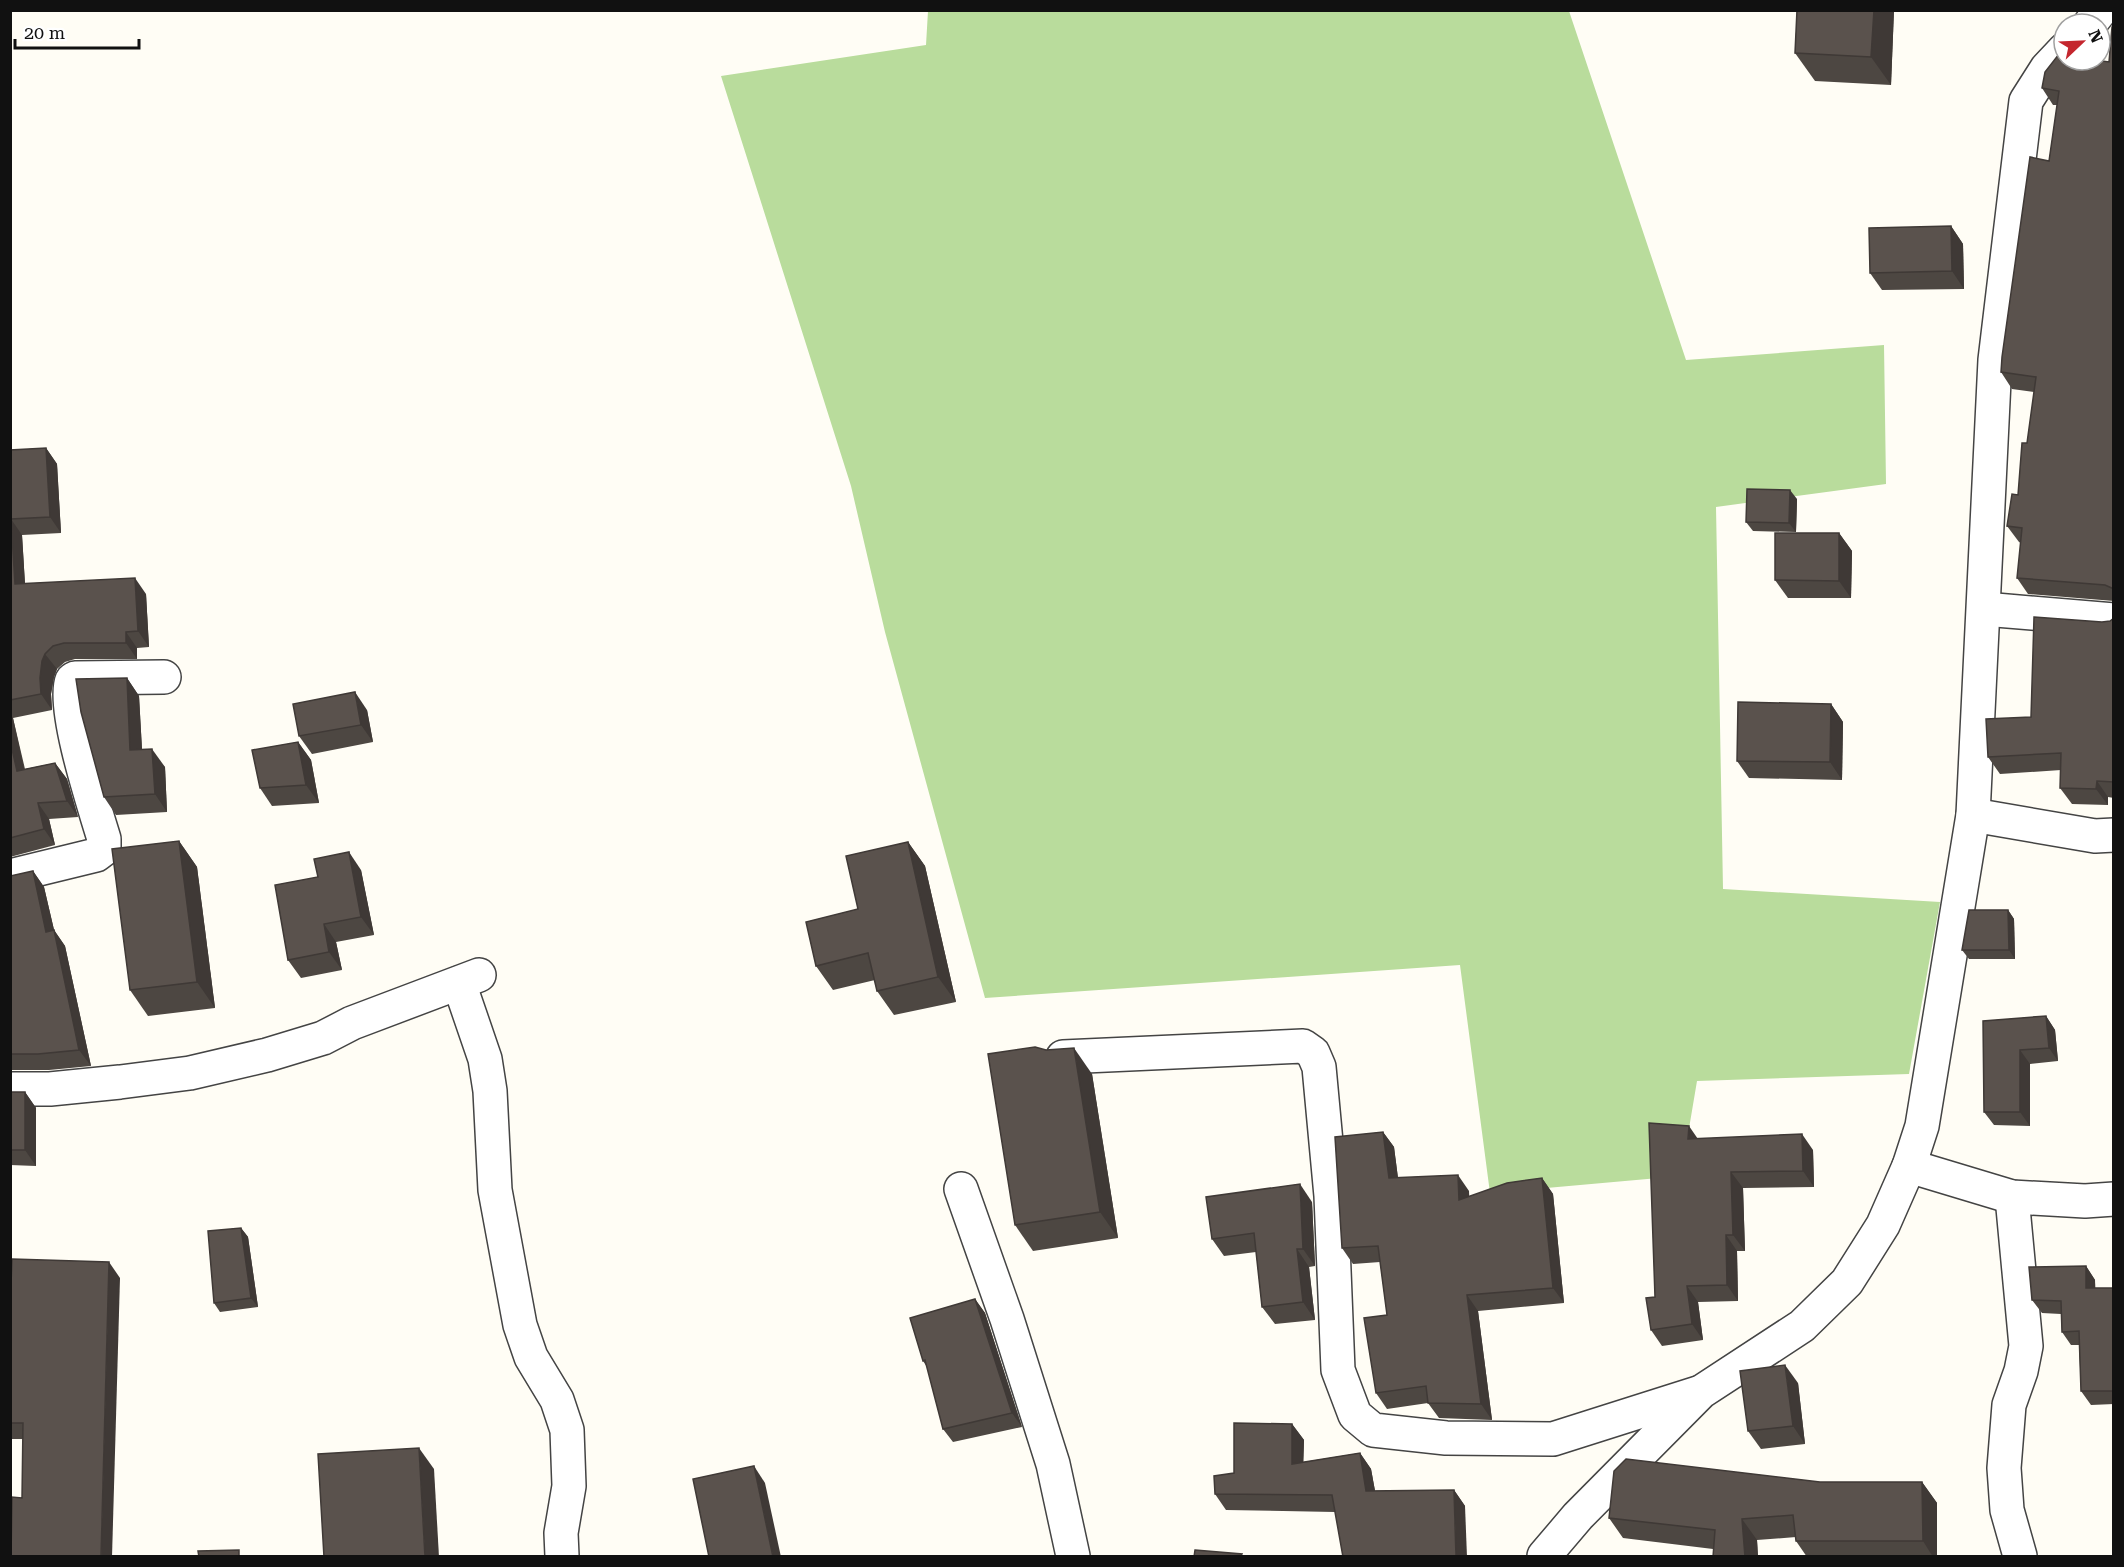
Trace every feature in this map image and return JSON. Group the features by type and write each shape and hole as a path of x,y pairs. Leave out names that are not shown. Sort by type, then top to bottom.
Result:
{"street":[{"path":"1544,1557 1578,1516 1701,1392 1802,1326 1847,1282 1883,1225 1909,1166 1922,1126 1973,815 1995,360 2026,101 2052,63"},
{"path":"1984,609 2114,620"},
{"path":"10,876 96,855 104,849 104,839 78,749 69,691 72,680 75,678 164,677"},
{"path":"1973,815 2096,836 2114,835"},
{"path":"10,1089 50,1089 132,1081 190,1073 267,1055 323,1038 352,1023 469,979 490,1091 495,1190 520,1325 531,1358 557,1400 567,1430 569,1486 561,1533 562,1557"},
{"path":"1063,1057 1303,1046 1313,1053 1319,1067 1331,1196 1338,1370 1355,1414 1373,1431 1446,1438 1552,1439 1701,1392"},
{"path":"1909,1166 2012,1197 2085,1201 2114,1199"},
{"path":"961,1189 1007,1319 1053,1464 1072,1557"},
{"path":"2012,1197 2026,1346 2016,1388 2009,1405 2004,1468 2007,1510 2020,1557"}],"green space":[{"path":"928,11 1569,11 1686,360 1884,345 1886,484 1716,507 1723,889 1940,902 1909,1074 1697,1081 1681,1176 1490,1193 1460,965 985,998 885,632 851,486 721,76 926,45"}],"building":[{"path":"1797,10 1874,10 1871,57 1795,53"},
{"path":"2112,27 2114,27 2114,589 2105,585 2017,578 2022,528 2007,526 2012,494 2018,495 2022,443 2027,443 2036,377 2001,372 2002,357 2030,157 2049,161 2059,91 2042,88 2045,72 2052,63 2052,72 2112,72"},
{"path":"1951,226 1952,271 1870,273 1869,228"},
{"path":"46,448 50,517 11,519 15,584 135,578 138,631 126,632 126,643 64,643 53,646 42,661 41,694 10,700 10,450"},
{"path":"1747,489 1790,490 1789,523 1746,522"},
{"path":"1775,533 1839,533 1839,581 1775,580"},
{"path":"2034,617 2102,622 2114,618 2114,782 2097,781 2096,789 2060,788 2061,753 1988,757 1986,719 2031,717"},
{"path":"127,678 130,750 152,749 155,794 104,797 81,712 76,679"},
{"path":"355,692 361,725 299,736 293,704"},
{"path":"1738,702 1831,704 1830,762 1737,761"},
{"path":"10,740 17,771 55,763 67,801 38,803 44,829 10,838"},
{"path":"298,742 306,785 260,788 252,750"},
{"path":"179,841 197,982 130,990 112,849"},
{"path":"908,842 938,977 877,991 868,953 816,966 806,922 858,909 846,856"},
{"path":"349,852 361,917 324,924 329,952 288,960 275,885 318,877 314,859"},
{"path":"33,871 46,932 54,930 79,1050 10,1054 10,876"},
{"path":"1969,910 2008,910 2009,950 1962,950"},
{"path":"2046,1016 2049,1048 2020,1050 2020,1112 1984,1112 1983,1021"},
{"path":"1035,1047 1046,1050 1074,1048 1100,1212 1015,1225 988,1054"},
{"path":"10,1092 25,1092 25,1150 10,1150"},
{"path":"1649,1123 1689,1126 1688,1139 1802,1134 1803,1171 1731,1172 1733,1235 1726,1235 1727,1285 1687,1286 1692,1324 1651,1330 1646,1298 1655,1297"},
{"path":"1383,1132 1389,1178 1458,1175 1459,1200 1507,1183 1542,1178 1553,1288 1467,1295 1481,1404 1428,1403 1426,1386 1376,1393 1364,1318 1387,1315 1378,1246 1342,1248 1335,1137"},
{"path":"1300,1184 1303,1249 1297,1249 1303,1302 1262,1307 1254,1233 1212,1239 1206,1197"},
{"path":"241,1228 251,1298 214,1303 208,1231"},
{"path":"12,1259 109,1262 101,1557 11,1557 12,1497 22,1498 23,1423 10,1423"},
{"path":"2086,1266 2086,1288 2114,1288 2114,1391 2081,1391 2079,1331 2062,1332 2061,1301 2032,1300 2029,1267"},
{"path":"975,1299 1012,1413 943,1429 925,1360 923,1361 910,1318"},
{"path":"1785,1365 1793,1426 1748,1431 1740,1371"},
{"path":"1234,1423 1292,1424 1292,1464 1360,1453 1366,1491 1454,1490 1456,1557 1343,1557 1332,1495 1215,1494 1214,1476 1234,1473"},
{"path":"419,1448 425,1557 324,1557 318,1454"},
{"path":"1626,1459 1820,1482 1922,1482 1923,1541 1796,1541 1793,1515 1742,1519 1745,1557 1713,1557 1715,1530 1609,1518 1614,1471"},
{"path":"754,1466 773,1557 709,1557 693,1479"},
{"path":"239,1550 239,1557 199,1557 198,1551"},
{"path":"1195,1550 1242,1554 1241,1556 1247,1557 1194,1557"}]}
